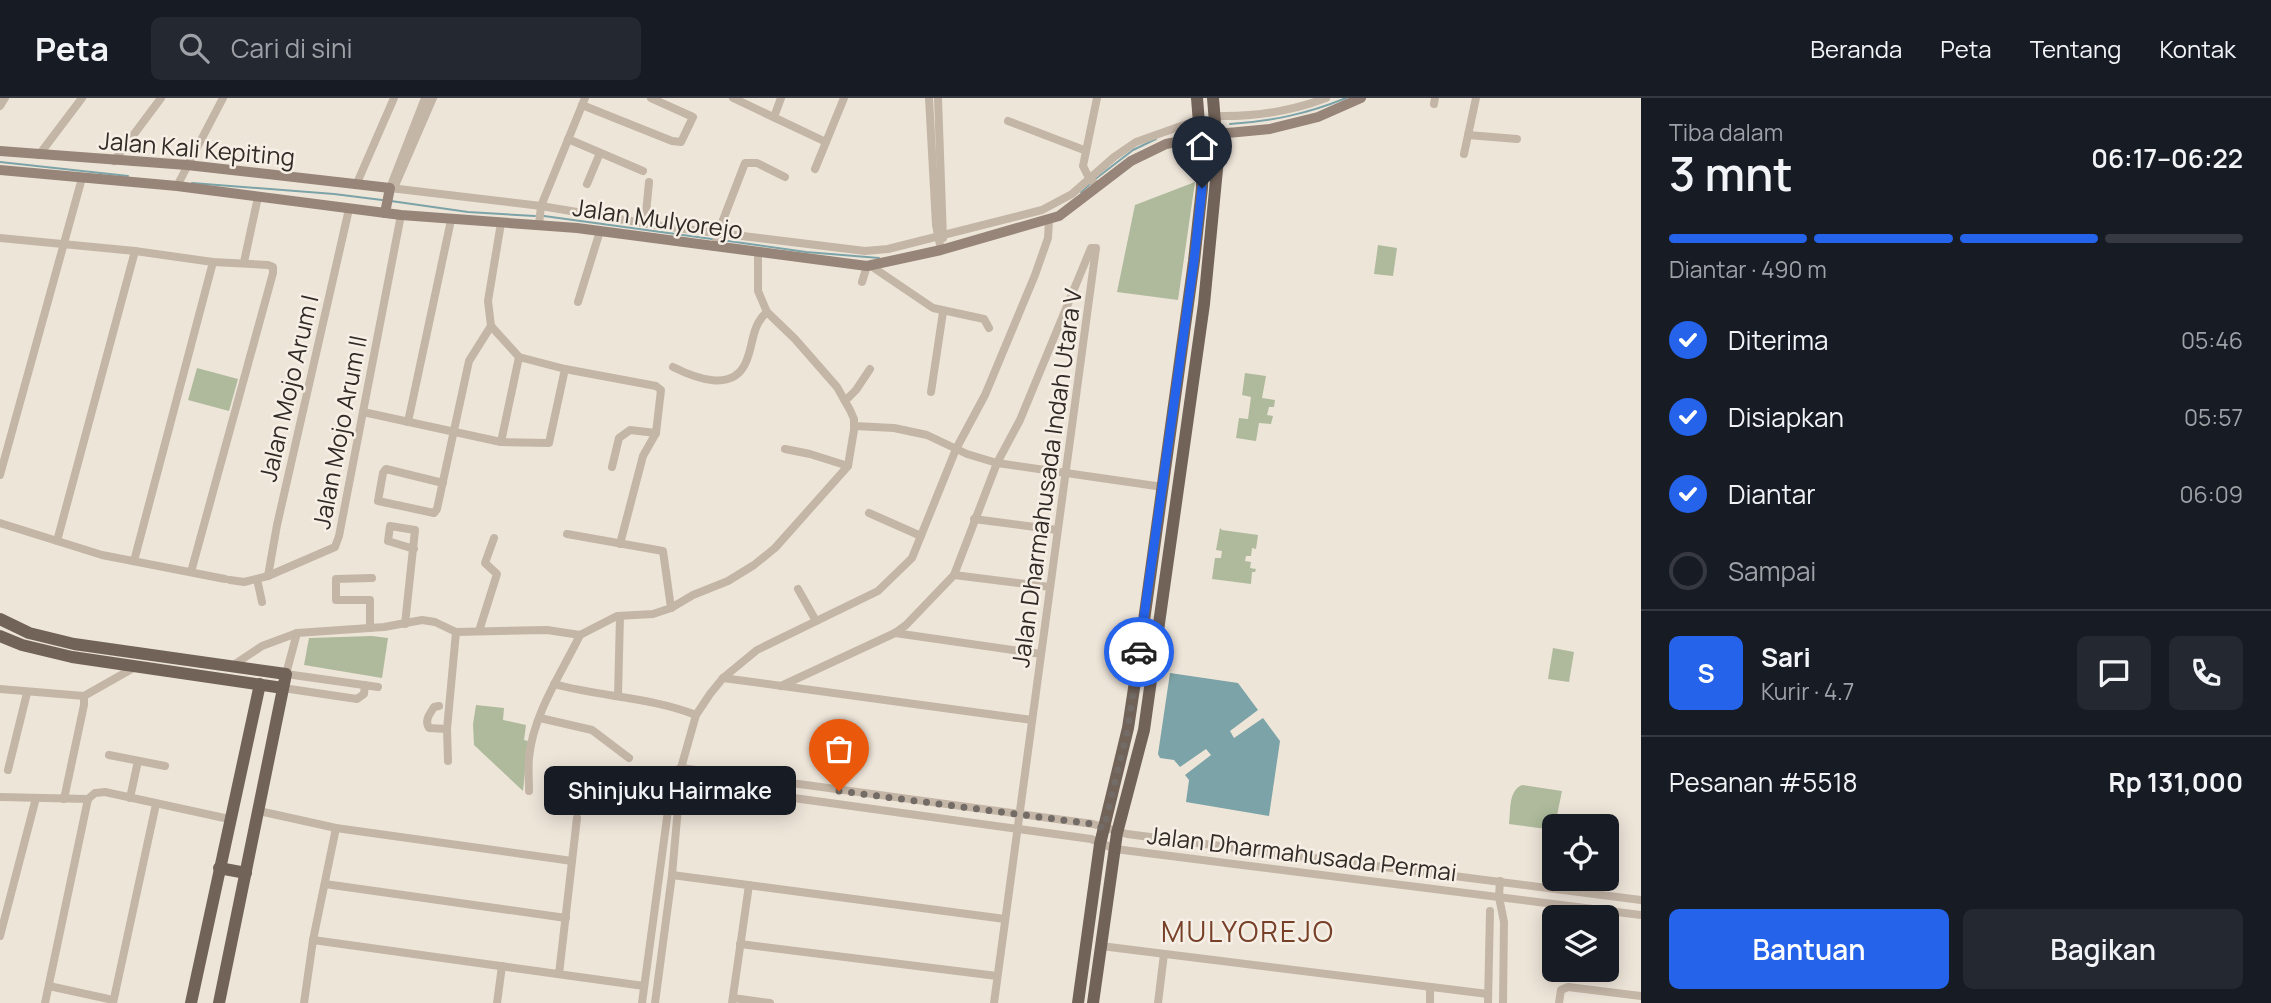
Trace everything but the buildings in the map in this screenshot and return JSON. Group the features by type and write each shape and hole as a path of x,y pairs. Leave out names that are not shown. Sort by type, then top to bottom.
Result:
{"main road":[{"path":"1078,1003 1100,844 1128,728 1194,261 1202,188 1197,98"},
{"path":"1093,1003 1115,849 1138,758 1157,644 1210,256 1218,159 1213,98"},
{"name":"Jalan Mulyorejo","path":"0,170 178,185 349,209 389,197 401,215 501,226 540,215 600,231 641,228 820,254 869,266 941,242 1059,216 1123,159 1178,140 1199,128 1246,123 1269,129 1327,104 1361,98"},
{"path":"1178,140 1192,148 1202,160"},
{"name":"Jalan Kali Kepiting","path":"0,151 357,184 389,197"},
{"path":"0,619 73,651 137,666 283,688"},
{"path":"0,636 22,645 286,674 219,1003"},
{"path":"191,1003 260,684"},
{"path":"219,868 246,873"}],"street":[{"path":"0,106 5,98"},
{"path":"39,155 82,98"},
{"path":"114,161 161,98"},
{"path":"178,185 223,98"},
{"path":"357,184 394,98"},
{"path":"389,197 425,98"},
{"path":"389,197 433,98"},
{"path":"540,215 583,101 672,142 681,142 693,117 651,98"},
{"path":"733,98 826,142"},
{"path":"774,117 781,98"},
{"path":"815,169 844,98"},
{"path":"929,98 930,138 941,242"},
{"path":"938,98 941,242"},
{"path":"820,254 876,251 941,242 1042,210 1094,183 1083,166 1084,150 1093,126 1097,98"},
{"path":"1464,153 1476,98"},
{"path":"1008,121 1084,150"},
{"path":"1217,125 1246,123"},
{"path":"1123,159 1136,142 1199,128"},
{"path":"1468,135 1517,139"},
{"path":"930,138 940,138"},
{"path":"568,139 643,172"},
{"path":"587,184 600,153"},
{"path":"717,240 745,163 757,163 785,177"},
{"path":"0,475 5,443 82,178"},
{"path":"389,197 641,228 649,182"},
{"path":"244,262 258,197"},
{"name":"Jalan Mojo Arum I","path":"268,576 277,525 349,209"},
{"name":"Jalan Mojo Arum II","path":"0,523 102,555 244,582 268,576 335,547 401,215"},
{"path":"408,422 451,220"},
{"path":"683,769 696,715 723,678 758,650 878,591 906,565 921,536 956,449 985,395 1035,275 1048,238 1049,220"},
{"path":"501,226 488,301 491,326 519,357 565,369 656,386 662,390 656,433 643,456 620,544"},
{"path":"578,302 600,231"},
{"path":"0,238 273,267 191,572"},
{"path":"232,666 266,643 297,633 370,628 428,620 456,632 547,630 580,635 620,616 653,614 671,608 692,595 728,581 754,565 775,548 848,466 854,419 837,387 767,312 758,291 762,247"},
{"name":"Jalan Dharmahusada Indah Utara V","path":"994,1003 1097,249 1095,247 1091,248 1020,420 997,463"},
{"path":"57,541 135,251"},
{"path":"134,561 214,262"},
{"path":"862,282 869,266 933,308 984,319 989,328"},
{"path":"673,367 708,380 721,381 733,377 746,362 755,328 767,312"},
{"path":"931,392 943,312"},
{"path":"443,483 386,469 378,500 434,513 443,483 455,432 469,361 491,326"},
{"path":"502,442 519,357"},
{"path":"363,412 502,442 549,443 565,369"},
{"path":"845,401 870,369"},
{"path":"853,426 877,426 912,432 997,463 1163,487"},
{"path":"612,467 619,438 630,430 656,433"},
{"path":"785,449 848,466"},
{"path":"781,686 895,633 906,625 954,575 997,463"},
{"path":"869,513 921,536"},
{"path":"974,519 1057,530"},
{"path":"567,534 663,551 671,608"},
{"path":"479,631 497,574 485,562 494,538"},
{"path":"405,624 414,549"},
{"path":"954,575 1050,587"},
{"path":"370,628 370,600 336,600 336,579 372,578"},
{"path":"257,579 262,602"},
{"path":"798,589 816,621"},
{"path":"618,696 620,616"},
{"path":"448,761 447,729 456,632"},
{"path":"297,633 286,674 378,687"},
{"path":"895,633 1041,654"},
{"path":"528,792 529,757 535,729 554,684 580,635"},
{"path":"0,689 83,696 137,666"},
{"path":"723,678 1032,720"},
{"path":"554,684 591,693 639,699 696,715"},
{"path":"283,688 356,699 364,694 365,685"},
{"path":"8,770 27,693"},
{"path":"64,799 84,705 83,696"},
{"path":"439,706 434,707 431,712 427,726 447,729"},
{"path":"540,718 592,730 629,758"},
{"path":"109,755 165,766"},
{"path":"130,798 138,761"},
{"path":"642,1003 679,783 687,774 683,769"},
{"path":"655,1003 672,875 679,783 672,772 683,769"},
{"name":"Jalan Dharmahusada Permai","path":"683,769 1093,824 1118,833 1641,900"},
{"name":"Jalan Dharmahusada Permai","path":"679,783 1091,839 1115,849 1641,915"},
{"path":"0,797 88,799 100,792 229,819"},
{"path":"0,936 36,798"},
{"path":"46,1003 88,799"},
{"path":"49,986 113,1001 156,804"},
{"path":"259,811 336,828 572,861"},
{"path":"559,974 577,818"},
{"path":"304,1003 313,940 336,828"},
{"path":"672,875 1005,919"},
{"path":"1500,881 1499,897 1504,922 1503,1003"},
{"path":"325,884 566,918"},
{"path":"748,885 733,1000 770,1003"},
{"path":"1101,946 1430,987 1488,999 1490,911"},
{"path":"313,940 644,986"},
{"path":"740,944 998,976"},
{"path":"1158,1003 1164,954"},
{"path":"497,1003 502,966"},
{"path":"1430,987 1430,1003"},
{"path":"1559,1003 1561,990 1568,987 1641,996"}],"green space":[{"path":"1195,182 1178,300 1117,292 1135,205"},
{"path":"1378,245 1397,248 1393,276 1374,274"},
{"path":"197,368 238,379 229,411 188,400"},
{"path":"1245,373 1266,376 1262,398 1275,400 1274,407 1269,407 1267,415 1273,416 1271,424 1259,423 1256,441 1236,438 1239,418 1248,419 1251,397 1242,395"},
{"path":"1220,528 1258,535 1256,549 1252,548 1251,556 1246,556 1245,561 1251,562 1250,568 1256,569 1252,572 1251,584 1212,579 1215,558 1221,558 1222,551 1216,550"},
{"path":"309,638 388,638 382,678 304,665"},
{"path":"1553,648 1574,652 1569,682 1548,679"},
{"path":"476,705 504,708 503,720 526,725 524,740 528,741 523,791 474,745"},
{"path":"1522,785 1562,791 1557,814 1542,814 1542,828 1509,824 1512,796"}],"water":[{"path":"1170,673 1238,683 1258,710 1230,731 1234,738 1263,718 1280,741 1269,816 1186,802 1189,780 1185,775 1211,755 1206,749 1180,767 1174,760 1160,758 1158,754"}],"waterway":[{"path":"1230,124 1289,116 1346,98"},
{"path":"1178,131 1187,129"},
{"path":"1094,180 1133,150 1156,139"},
{"path":"0,162 128,176"},
{"path":"192,183 382,200"},
{"path":"1081,192 1090,184"},
{"path":"391,201 468,212 535,216"},
{"path":"544,216 712,239"},
{"path":"721,240 806,252 879,258"}],"way so far":[{"path":"839,791 1093,824 1104,828 1128,728 1139,652"}],"place":[{"name":"Shinjuku Hairmake","path":"839,791"}],"district":[{"name":"MULYOREJO","path":"1248,931"}],"route":[{"path":"1139,652 1202,188"}]}
